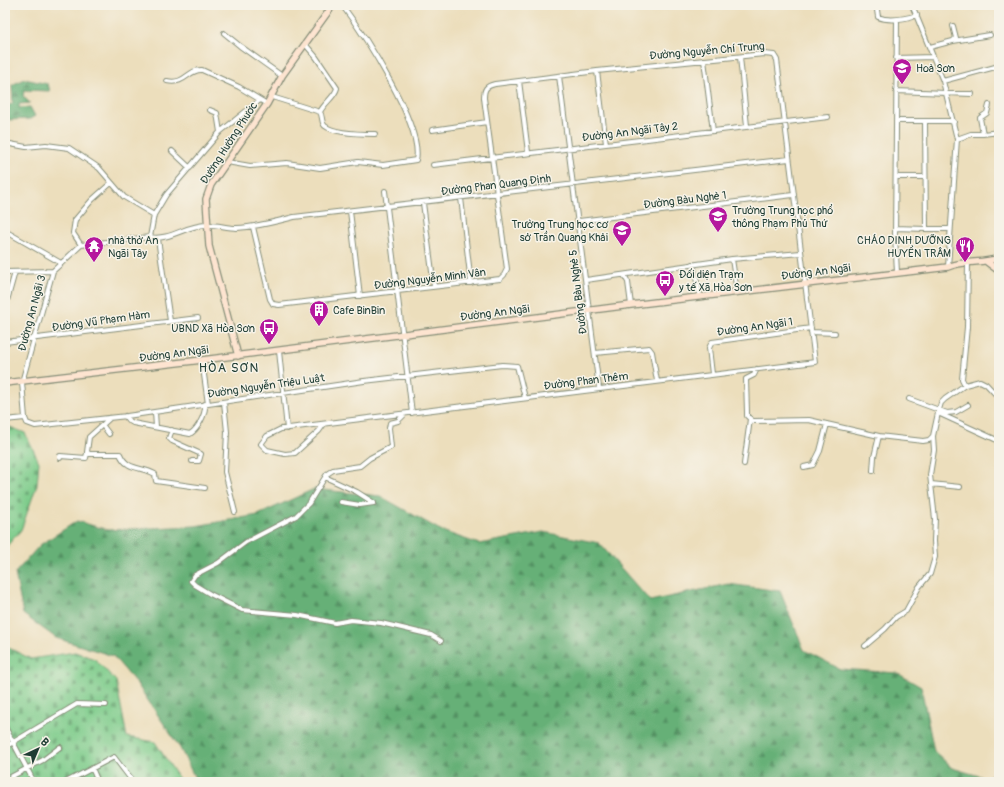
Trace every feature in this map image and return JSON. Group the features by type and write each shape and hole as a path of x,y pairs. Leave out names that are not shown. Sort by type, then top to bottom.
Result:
{"main road":[{"name":"Đường Hưởng Phước","path":"238,356 209,246 206,224 206,199 211,186 272,97 282,76 333,5"},
{"name":"Đường An Ngãi","path":"5,383 238,356 804,283 948,267 955,264 987,262 999,258"},
{"path":"987,262 999,271"}],"street":[{"path":"228,162 250,166 287,163 320,168 358,162 383,165 416,160 415,140 399,100 369,44 342,5"},
{"path":"912,5 943,81 957,139 948,267"},
{"path":"877,10 878,17 897,20 916,15"},
{"path":"897,20 897,177 895,228 897,272"},
{"path":"953,26 956,38 953,41"},
{"path":"224,33 282,76"},
{"path":"930,48 953,41 990,35"},
{"path":"305,44 316,57 337,88 335,93 324,104 320,112 323,124 327,127 347,132 375,134"},
{"name":"Đường Nguyễn Chí Trung","path":"485,89 490,85 597,71 770,54 774,55 777,60 804,283"},
{"path":"740,57 747,126"},
{"path":"896,58 933,57"},
{"path":"704,60 712,131"},
{"path":"943,81 999,66"},
{"path":"167,81 175,83 197,70 202,70 219,77 267,104"},
{"path":"597,71 606,144"},
{"name":"Đường Bàu Nghè 5","path":"559,76 579,221 599,388"},
{"path":"518,81 528,152"},
{"name":"Đường Nguyễn Minh Vân","path":"253,227 270,299 273,304 279,305 398,292 500,279 504,275 506,269 487,122 484,94 485,89"},
{"path":"896,91 972,94"},
{"path":"272,97 320,112"},
{"path":"150,238 154,215 166,195 220,132 260,100"},
{"path":"983,134 980,118 987,113 989,105"},
{"path":"210,110 217,113 220,132"},
{"name":"Đường An Ngãi Tây 2","path":"433,165 528,152 828,117"},
{"path":"896,121 954,122"},
{"path":"925,121 926,229"},
{"path":"432,130 487,122"},
{"path":"957,139 971,134 999,132"},
{"path":"5,143 26,147 46,144 68,148 99,168 124,197 154,215"},
{"path":"172,151 190,168"},
{"name":"Đường Phan Quang Định","path":"206,224 235,228 253,227 294,217 789,159"},
{"path":"897,177 925,177"},
{"path":"111,183 92,200 75,220 73,233 82,245 150,238 158,239 189,227 206,224"},
{"path":"385,191 404,334 412,413"},
{"name":"Đường Bàu Nghè 1","path":"579,221 793,195"},
{"path":"461,198 471,283"},
{"path":"423,203 434,287"},
{"path":"350,211 360,296"},
{"path":"895,228 950,229"},
{"path":"5,231 61,263"},
{"path":"158,239 170,321"},
{"name":"Đường An Ngãi 3","path":"22,382 53,271 82,245"},
{"path":"586,280 732,259 801,253"},
{"path":"732,259 737,292"},
{"path":"965,385 962,379 967,327 968,263"},
{"path":"693,264 700,296"},
{"path":"5,272 53,271"},
{"path":"5,306 15,272"},
{"path":"624,275 628,282 631,305"},
{"name":"Đường Phan Thêm","path":"324,424 303,447 290,455 267,450 261,444 267,436 281,429 287,429 324,424 405,415 599,388 815,362 804,283"},
{"name":"Đường Vũ Phạm Hàm","path":"5,342 198,318"},
{"path":"811,330 835,333"},
{"name":"Đường An Ngãi 1","path":"712,374 709,348 712,342 811,330"},
{"path":"595,353 649,348 652,352 657,381"},
{"path":"279,350 287,429"},
{"path":"125,416 130,422 188,434 192,432 205,412 207,404 202,360"},
{"name":"Đường Nguyễn Triệu Luật","path":"25,418 26,423 35,426 110,418 284,394 364,381 515,365 517,366 525,398"},
{"path":"746,379 754,375 757,369"},
{"path":"744,464 750,419 747,412 745,371"},
{"path":"865,646 885,629 896,617 906,611 919,587 930,574 935,557 935,519 930,475 934,450 933,436 938,412 945,399 965,385 980,381 986,384 999,398"},
{"path":"5,420 25,418 22,382"},
{"path":"909,399 999,441"},
{"path":"224,402 227,432 225,472 235,512"},
{"path":"938,412 956,412 968,405"},
{"path":"155,412 156,427"},
{"path":"405,415 398,421 390,423 389,428 391,447 388,450 370,458 360,466 333,470 325,477 309,503 296,516 246,542 218,563 195,574 191,581 210,594 242,610 297,614 336,623 351,620 381,623 431,635 441,641"},
{"path":"89,454 87,452 89,437 103,426 110,418"},
{"path":"750,419 758,422 795,419 827,424 879,436 923,441 929,440 933,436"},
{"path":"804,467 810,467 815,462 820,451 827,424"},
{"path":"103,426 109,434"},
{"path":"172,430 169,438 172,441 201,454 199,461 192,460"},
{"path":"873,470 874,457 879,436"},
{"path":"60,458 60,456 86,458 87,453 120,454 123,462 127,465 155,474 156,481 205,488"},
{"path":"325,477 357,492 374,503 360,505 341,502"},
{"path":"931,484 960,487"},
{"path":"5,662 8,669 7,675 5,676"},
{"path":"5,747 77,704 106,704"},
{"path":"5,727 34,782"},
{"path":"5,780 27,770 60,747"},
{"path":"66,782 114,757 133,782"},
{"path":"92,768 98,782"}],"green space":[{"path":"24,79 48,84 50,91 24,90 23,96 30,103 19,104 19,108 30,107 35,116 30,119 5,120 5,107 13,103 12,85"},
{"path":"5,425 25,433 39,462 37,485 21,530 5,548"},
{"path":"314,489 380,496 442,531 479,544 543,532 599,543 650,601 728,584 780,591 804,650 840,669 897,673 921,687 934,751 952,768 986,778 999,770 999,782 197,782 180,748 137,684 113,656 56,638 23,614 15,573 40,545 77,521 108,530 195,526 258,515"},
{"path":"5,646 31,659 75,652 95,659 116,681 127,737 155,742 181,782 5,782"}],"place":[{"name":"Hoà Sơn","path":"902,85"},
{"name":"Trường Trung học phổ thông Phạm Phú Thứ","path":"718,233"},
{"name":"Trường Trung học cơ sở Trần Quang Khải","path":"622,247"},
{"name":"nhà thờ An Ngãi Tây","path":"94,263"},
{"name":"CHÁO DINH DƯỠNG HUYỀN TRÂM","path":"965,263"},
{"name":"Đối diện Trạm y tế Xã Hòa Sơn","path":"665,297"},
{"name":"Cafe BinBin","path":"319,327"},
{"name":"UBND Xã Hòa Sơn","path":"269,345"}],"district":[{"name":"HÒA SƠN","path":"229,368"}]}
